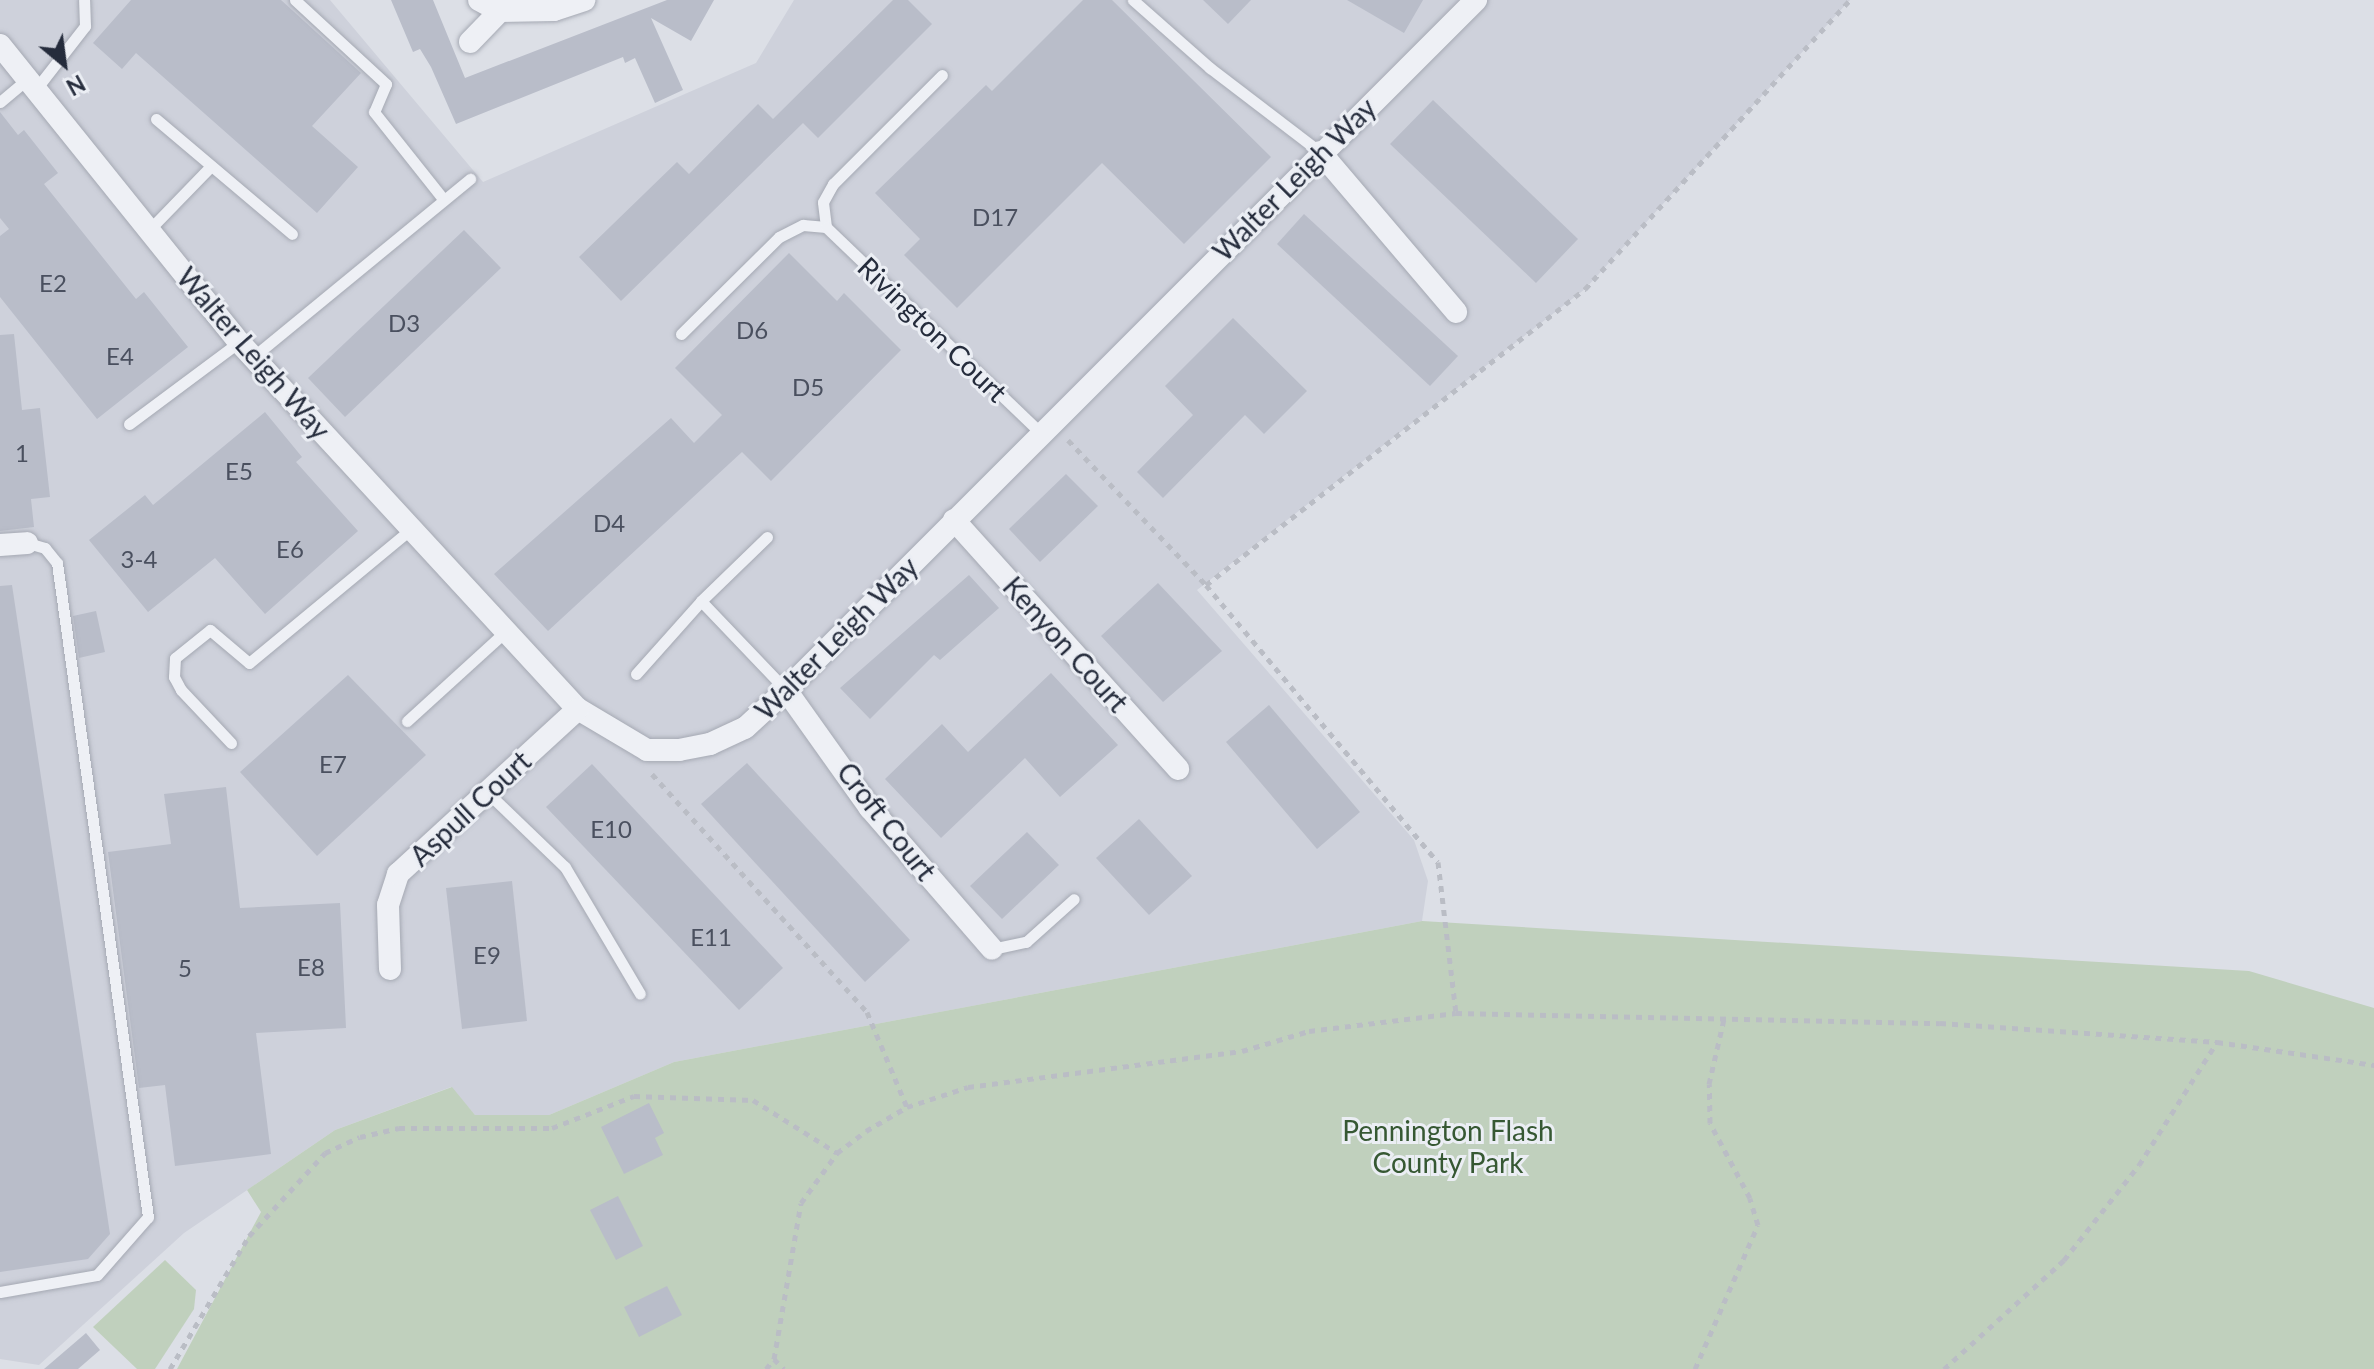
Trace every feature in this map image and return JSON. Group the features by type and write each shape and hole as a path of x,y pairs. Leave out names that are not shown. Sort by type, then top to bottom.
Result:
{"street":[{"path":"479,0 500,11 554,10 584,0"},
{"name":"Walter Leigh Way","path":"0,45 246,350 578,709 647,750 710,744 745,728 1476,0"},
{"path":"470,42 500,11"},
{"path":"1320,152 1456,312"},
{"name":"Kenyon Court","path":"954,520 1178,769"},
{"path":"0,545 27,543"},
{"name":"Croft Court","path":"786,690 870,808 992,949"},
{"name":"Aspull Court","path":"390,969 388,905 398,874 578,709"}],"lane":[{"path":"0,102 31,84 85,26 84,0"},
{"path":"295,0 386,84 374,112 444,200"},
{"path":"1133,0 1210,68 1320,152"},
{"path":"681,334 779,237 803,225 826,227 823,202 833,184 942,75"},
{"path":"156,119 292,234"},
{"path":"149,230 211,166"},
{"path":"129,424 246,350 470,179"},
{"name":"Rivington Court","path":"826,227 1046,427"},
{"path":"231,743 181,690 174,677 175,658 210,630 249,663 412,528"},
{"path":"636,674 701,601 767,537"},
{"path":"0,1292 97,1275 148,1217 57,563 45,548 27,543"},
{"path":"701,601 786,690"},
{"path":"407,721 506,631"},
{"path":"487,792 565,867 640,994"},
{"path":"992,949 1026,942 1074,899"}],"path":[{"path":"1206,585 1585,289 1850,0"},
{"path":"1046,427 1206,585 1438,862 1456,1013"},
{"path":"647,750 648,769 669,798 867,1012 907,1107"},
{"path":"766,1369 774,1359 801,1203 837,1153 907,1107 968,1087 1035,1075 1228,1054 1309,1031 1456,1013 1940,1023 2217,1042 2374,1065"},
{"path":"1695,1369 1758,1225 1750,1198 1710,1123 1709,1084 1724,1019"},
{"path":"1944,1369 2064,1260 2139,1165 2217,1042"},
{"path":"170,1369 249,1236 325,1153 360,1137 399,1128 552,1128 634,1096 664,1097 753,1100 837,1153"},
{"path":"774,1359 784,1369"}],"shaded area":[{"path":"0,0 330,0 483,182 756,63 794,0 1850,0 1585,289 1197,590 1414,840 1428,881 1422,921 674,1062 549,1115 475,1115 451,1087 335,1130 184,1233 39,1365 0,1359"}],"green space":[{"name":"Pennington Flash County Park","path":"1422,921 2249,971 2374,1008 2374,1369 177,1369 261,1212 247,1190 335,1130 452,1087 475,1115 549,1115 674,1062"},
{"path":"165,1260 196,1290 194,1309 155,1369 137,1369 93,1327"}],"building":[{"path":"131,0 281,0 361,73 312,126 358,167 317,213 136,53 122,69 93,43"},
{"path":"391,0 433,0 465,78 667,0 714,0 691,41 651,18 683,90 655,103 635,58 625,63 623,57 456,124 431,67 420,49 413,52"},
{"path":"893,0 908,0 932,24 818,138 803,123 621,301 579,257 677,162 689,174 758,104 773,119"},
{"path":"1083,0 1112,0 1271,157 1184,244 1102,163 957,308 904,255 920,239 875,193 986,85 992,91"},
{"path":"1203,0 1251,0 1228,24"},
{"path":"1347,0 1423,0 1404,33"},
{"path":"1433,100 1578,239 1536,283 1390,144"},
{"path":"0,112 18,135 24,130 58,173 44,184 136,299 144,292 188,347 97,419 0,297 0,236 9,229 0,218"},
{"path":"1304,214 1458,356 1430,386 1277,244"},
{"path":"464,230 501,268 345,417 308,378"},
{"path":"789,253 837,301 844,293 901,350 771,481 742,452 548,631 494,574 671,418 694,443 722,415 675,368"},
{"path":"1233,318 1307,391 1264,434 1245,415 1163,498 1137,472 1193,415 1165,386"},
{"path":"14,334 22,410 40,408 50,497 31,499 34,527 0,531 0,335"},
{"path":"265,412 302,457 296,462 358,531 265,614 215,558 148,612 89,540 145,495 153,505"},
{"path":"1066,474 1098,506 1040,562 1009,529"},
{"path":"969,575 999,608 940,660 934,655 870,719 840,688"},
{"path":"1158,583 1222,651 1163,702 1101,636"},
{"path":"12,585 110,1234 88,1259 0,1272 0,586"},
{"path":"96,611 105,652 79,658 73,616"},
{"path":"1051,673 1118,745 1060,797 1025,758 941,838 885,779 942,724 968,752"},
{"path":"348,675 426,755 317,856 240,772"},
{"path":"1269,705 1360,812 1317,849 1226,742"},
{"path":"747,763 910,940 865,982 701,804"},
{"path":"592,764 783,968 739,1010 546,807"},
{"path":"226,787 240,908 340,903 346,1028 256,1033 271,1154 175,1166 165,1085 139,1088 108,852 171,844 164,794"},
{"path":"1139,819 1192,876 1149,915 1096,858"},
{"path":"1027,832 1059,865 1002,919 970,886"},
{"path":"512,881 527,1021 462,1029 446,888"},
{"path":"649,1103 664,1133 655,1138 663,1155 624,1174 601,1127"},
{"path":"618,1196 643,1246 616,1260 590,1210"},
{"path":"667,1286 682,1315 639,1337 624,1307"},
{"path":"86,1333 100,1350 78,1369 44,1369"}]}
